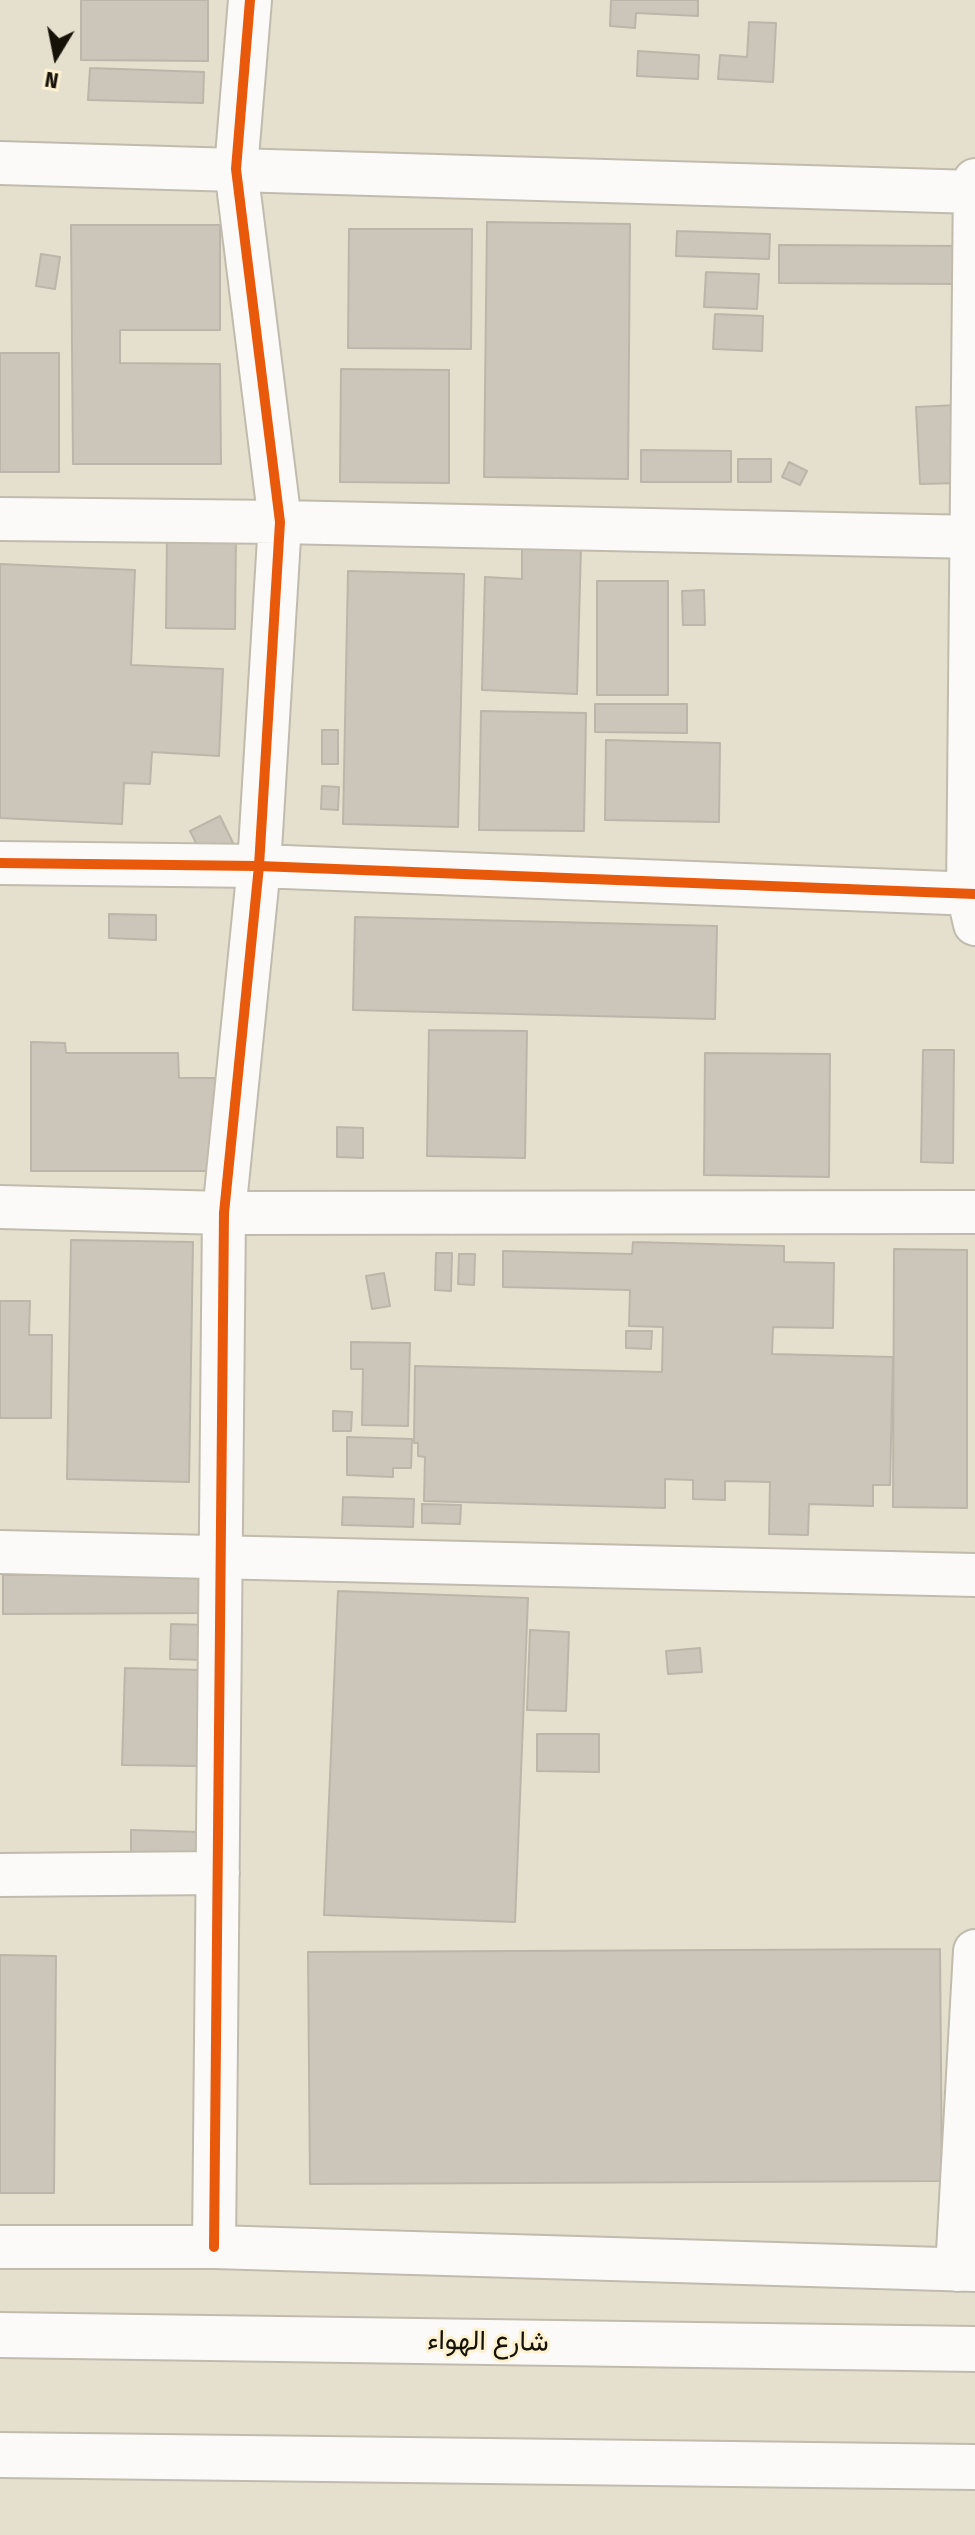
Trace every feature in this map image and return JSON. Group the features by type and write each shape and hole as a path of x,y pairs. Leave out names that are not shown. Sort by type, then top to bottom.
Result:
{"highway":[{"name":"شارع الهواء","path":"0,2335 975,2349"},
{"path":"0,2455 975,2467"}],"street":[{"path":"214,2247 224,1213 259,866 280,522 236,169 250,0"},
{"path":"0,163 975,188 973,904 259,866 0,863"},
{"path":"0,519 973,536"},
{"path":"0,1207 224,1213 975,1212"},
{"path":"0,1552 975,1575"},
{"path":"0,1875 218,1873"},
{"path":"0,2247 214,2247 966,2270 975,1951"}],"building":[{"path":"81,0 208,0 208,61 81,60"},
{"path":"611,0 698,0 698,16 636,13 635,28 610,26"},
{"path":"749,22 776,23 773,82 718,79 720,55 747,57"},
{"path":"638,51 699,55 698,79 637,76"},
{"path":"90,68 204,72 203,103 88,100"},
{"path":"487,222 630,224 628,479 484,477"},
{"path":"71,225 220,225 220,330 120,330 120,363 220,364 221,464 73,464"},
{"path":"349,229 472,229 471,349 348,348"},
{"path":"677,231 770,234 769,259 676,256"},
{"path":"779,245 964,246 964,284 779,283"},
{"path":"41,254 60,257 55,289 36,286"},
{"path":"706,272 759,274 757,309 704,307"},
{"path":"715,314 763,316 762,351 713,349"},
{"path":"0,353 59,353 59,472 0,472"},
{"path":"341,369 449,370 449,483 340,482"},
{"path":"958,405 961,483 920,484 916,407"},
{"path":"641,450 731,451 731,482 641,482"},
{"path":"738,459 771,459 771,482 738,482"},
{"path":"789,462 807,471 800,485 782,477"},
{"path":"167,532 236,533 235,629 166,628"},
{"path":"522,544 581,546 577,694 482,690 485,577 522,579"},
{"path":"0,564 135,570 131,665 223,669 219,756 152,752 150,784 124,783 122,824 0,818"},
{"path":"348,571 464,574 458,827 343,824"},
{"path":"597,581 668,581 668,695 597,695"},
{"path":"704,590 705,625 683,625 682,591"},
{"path":"595,704 687,704 687,733 595,732"},
{"path":"481,711 586,713 584,831 479,830"},
{"path":"322,730 338,730 338,764 322,764"},
{"path":"606,740 720,743 719,822 605,820"},
{"path":"322,786 339,787 338,810 321,809"},
{"path":"220,816 236,849 206,863 190,831"},
{"path":"109,914 156,915 156,940 109,938"},
{"path":"355,917 717,926 715,1019 353,1010"},
{"path":"429,1030 527,1031 525,1158 427,1156"},
{"path":"31,1042 65,1043 66,1053 178,1053 179,1078 216,1078 217,1171 31,1171"},
{"path":"923,1050 954,1050 953,1163 921,1162"},
{"path":"705,1053 830,1054 829,1177 704,1175"},
{"path":"337,1127 363,1128 363,1158 337,1157"},
{"path":"71,1240 193,1242 189,1482 67,1479"},
{"path":"633,1242 784,1246 784,1262 834,1263 833,1328 773,1327 772,1354 893,1357 890,1485 873,1485 873,1506 809,1504 808,1535 769,1534 770,1482 725,1481 725,1500 693,1499 693,1480 665,1479 665,1508 424,1501 425,1457 418,1456 418,1443 414,1443 415,1366 662,1372 663,1327 629,1326 630,1290 503,1287 503,1251 632,1254"},
{"path":"894,1249 967,1250 967,1508 893,1507"},
{"path":"436,1253 452,1253 451,1291 435,1290"},
{"path":"459,1254 475,1254 474,1285 458,1284"},
{"path":"384,1273 390,1306 372,1309 366,1276"},
{"path":"0,1301 30,1301 29,1335 52,1335 51,1418 0,1418"},
{"path":"626,1331 652,1331 651,1349 626,1348"},
{"path":"351,1342 410,1343 408,1426 362,1425 363,1369 351,1369"},
{"path":"333,1411 352,1412 351,1431 333,1431"},
{"path":"347,1437 412,1439 411,1468 393,1468 393,1477 347,1475"},
{"path":"343,1497 414,1499 413,1527 342,1525"},
{"path":"422,1504 461,1505 460,1524 422,1523"},
{"path":"213,1574 214,1613 3,1614 3,1575"},
{"path":"338,1591 528,1598 515,1922 324,1915"},
{"path":"171,1624 206,1625 205,1660 170,1659"},
{"path":"530,1630 569,1632 566,1711 527,1710"},
{"path":"700,1648 702,1672 668,1674 666,1651"},
{"path":"125,1668 200,1670 198,1766 122,1765"},
{"path":"537,1734 599,1734 599,1772 537,1771"},
{"path":"131,1830 201,1832 200,1854 131,1852"},
{"path":"940,1949 942,2181 310,2184 308,1952"},
{"path":"0,1955 56,1956 54,2193 0,2193"}],"cycle path":[{"path":"214,2247 224,1213 259,866 280,522 236,169 250,0"},
{"path":"0,863 259,866 975,894"}]}
